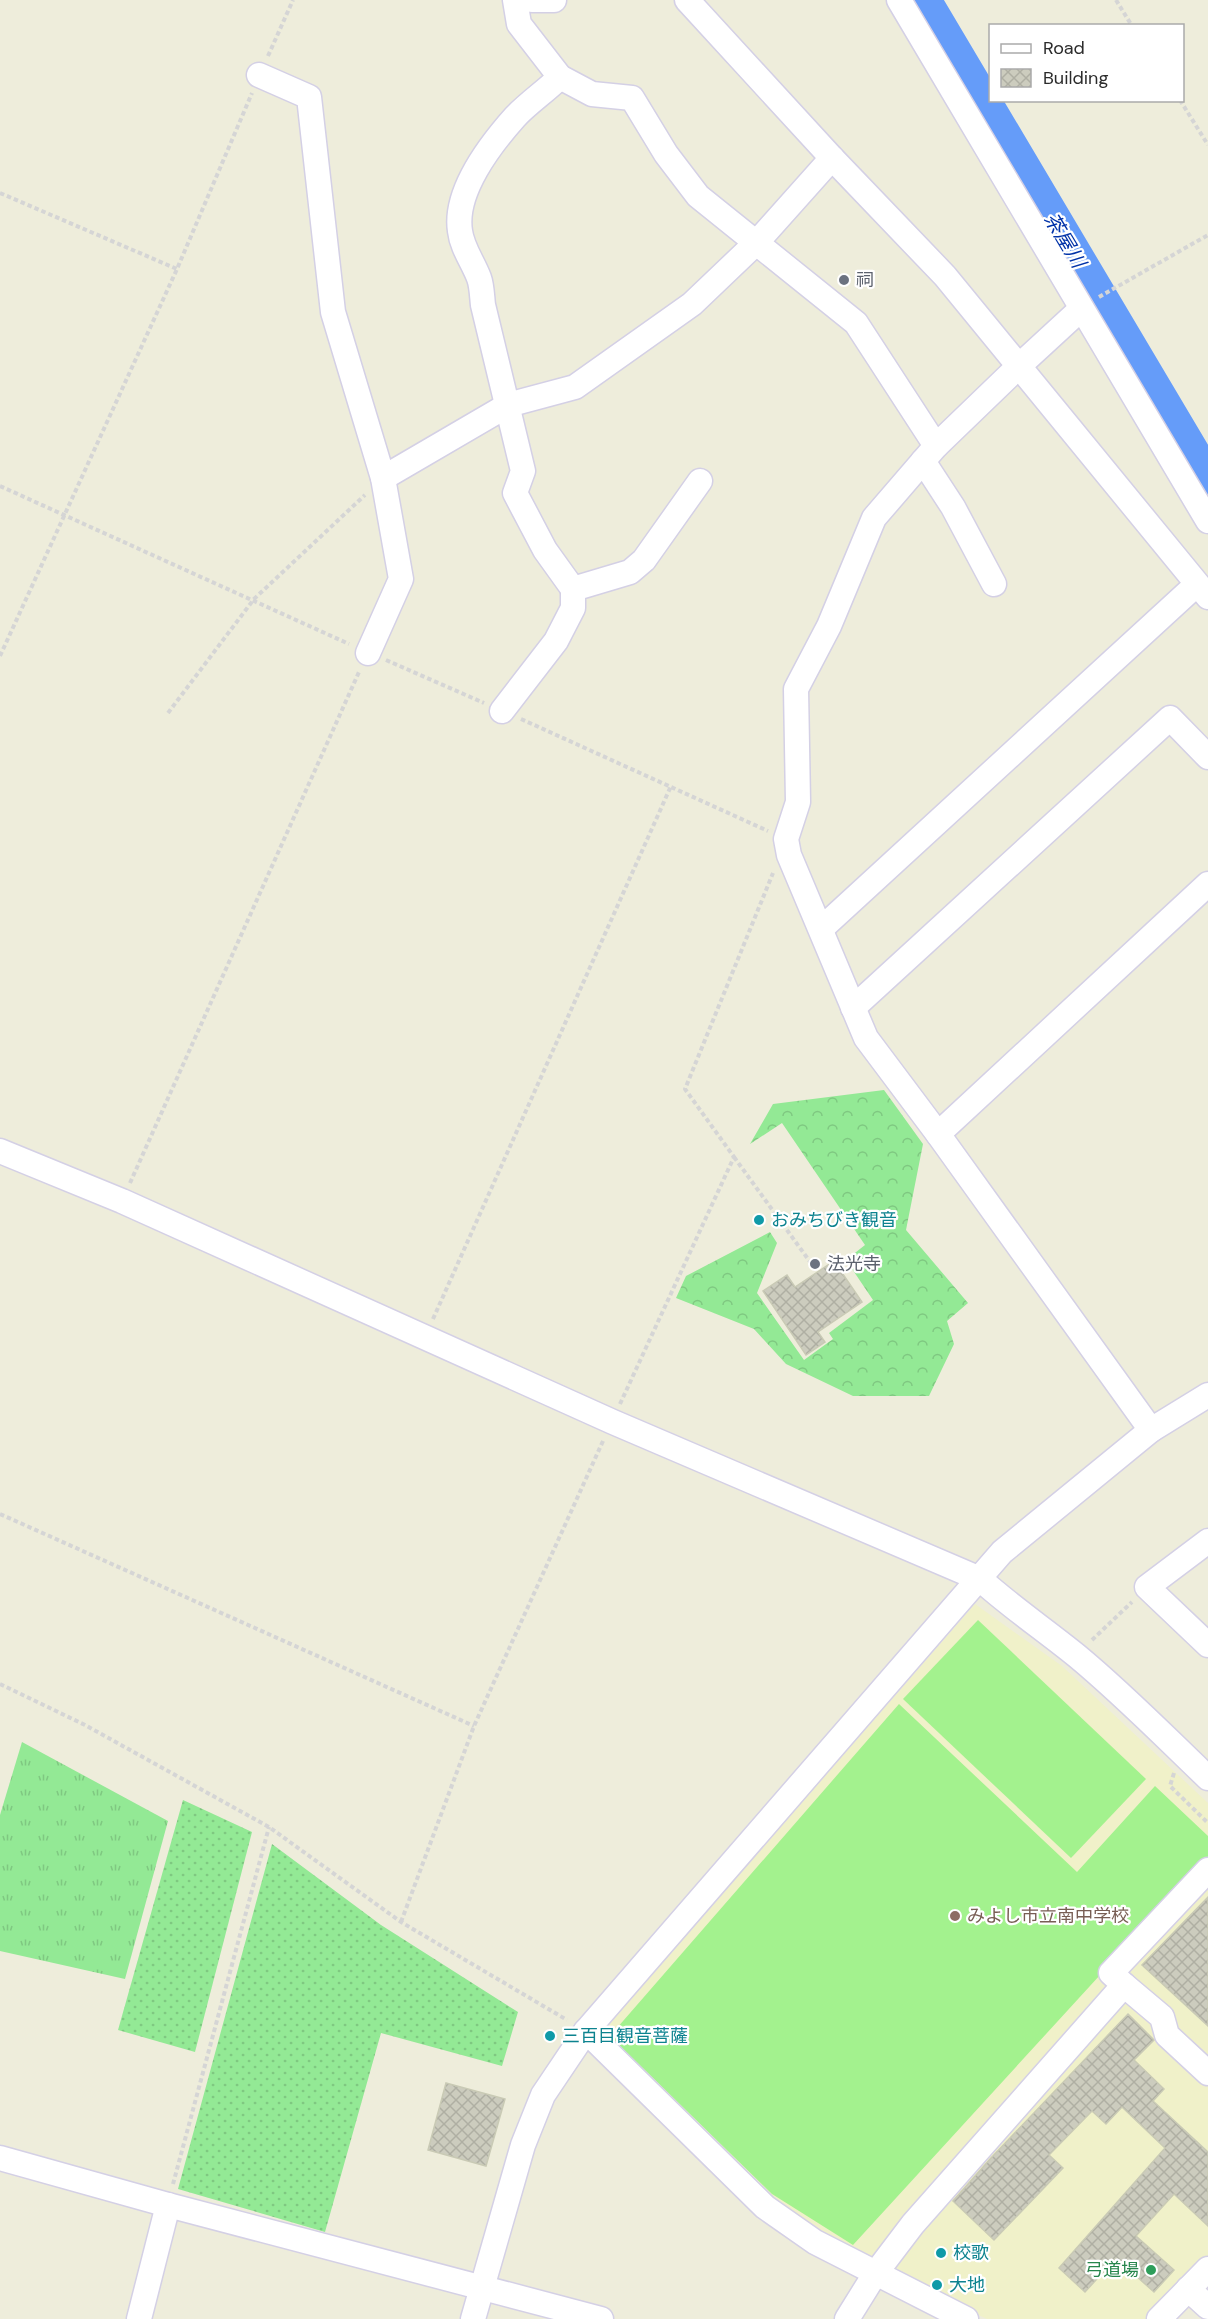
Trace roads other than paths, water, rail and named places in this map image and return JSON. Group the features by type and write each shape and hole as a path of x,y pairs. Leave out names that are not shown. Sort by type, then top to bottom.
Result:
{"street":[{"path":"515,0 519,24 560,77 592,94 632,98 666,154 698,195 856,322 929,453 953,507 994,584"},
{"path":"532,0 554,0"},
{"path":"687,0 832,158 945,276 1202,591 821,929"},
{"path":"899,0 1208,521"},
{"path":"259,75 309,97 333,312 383,478 401,579 368,653"},
{"path":"502,711 556,641 573,608 573,590 545,550 515,494 523,471 483,305 479,279 468,259 460,231 459,210 467,187 482,160 516,116 560,77"},
{"path":"383,478 508,405 575,387 692,304 757,242 832,158"},
{"path":"1081,309 1018,366 929,453 874,518 829,626 796,689 798,802 786,839 789,855 866,1038 1151,1430"},
{"path":"573,590 630,572 644,560 699,481"},
{"path":"853,1008 1170,718 1208,757"},
{"path":"938,1134 1208,885"},
{"path":"0,1151 122,1201 613,1422 980,1579 1118,1692 1208,1779"},
{"path":"473,2319 524,2145 543,2096 586,2031 1002,1552 1151,1430 1208,1395"},
{"path":"1208,1541 1147,1587 1208,1645"},
{"path":"1208,1870 1111,1973 1162,2017 1167,2035 1208,2073"},
{"path":"847,2319 875,2274 913,2224 1124,1985"},
{"path":"586,2031 765,2207 815,2242 966,2319"},
{"path":"0,2158 481,2289 601,2319"},
{"path":"140,2319 168,2205"},
{"path":"1159,2319 1208,2269"},
{"path":"1188,2289 1208,2307"}],"waterway":[{"name":"茶屋川","path":"923,0 1208,480"}],"place":[{"name":"祠","path":"844,280"},
{"name":"おみちびき観音","path":"759,1220"},
{"name":"法光寺","path":"815,1264"},
{"name":"みよし市立南中学校","path":"955,1916"},
{"name":"三百目観音菩薩","path":"550,2036"},
{"name":"校歌","path":"941,2253"},
{"name":"弓道場","path":"1151,2270"},
{"name":"大地","path":"937,2285"}]}
